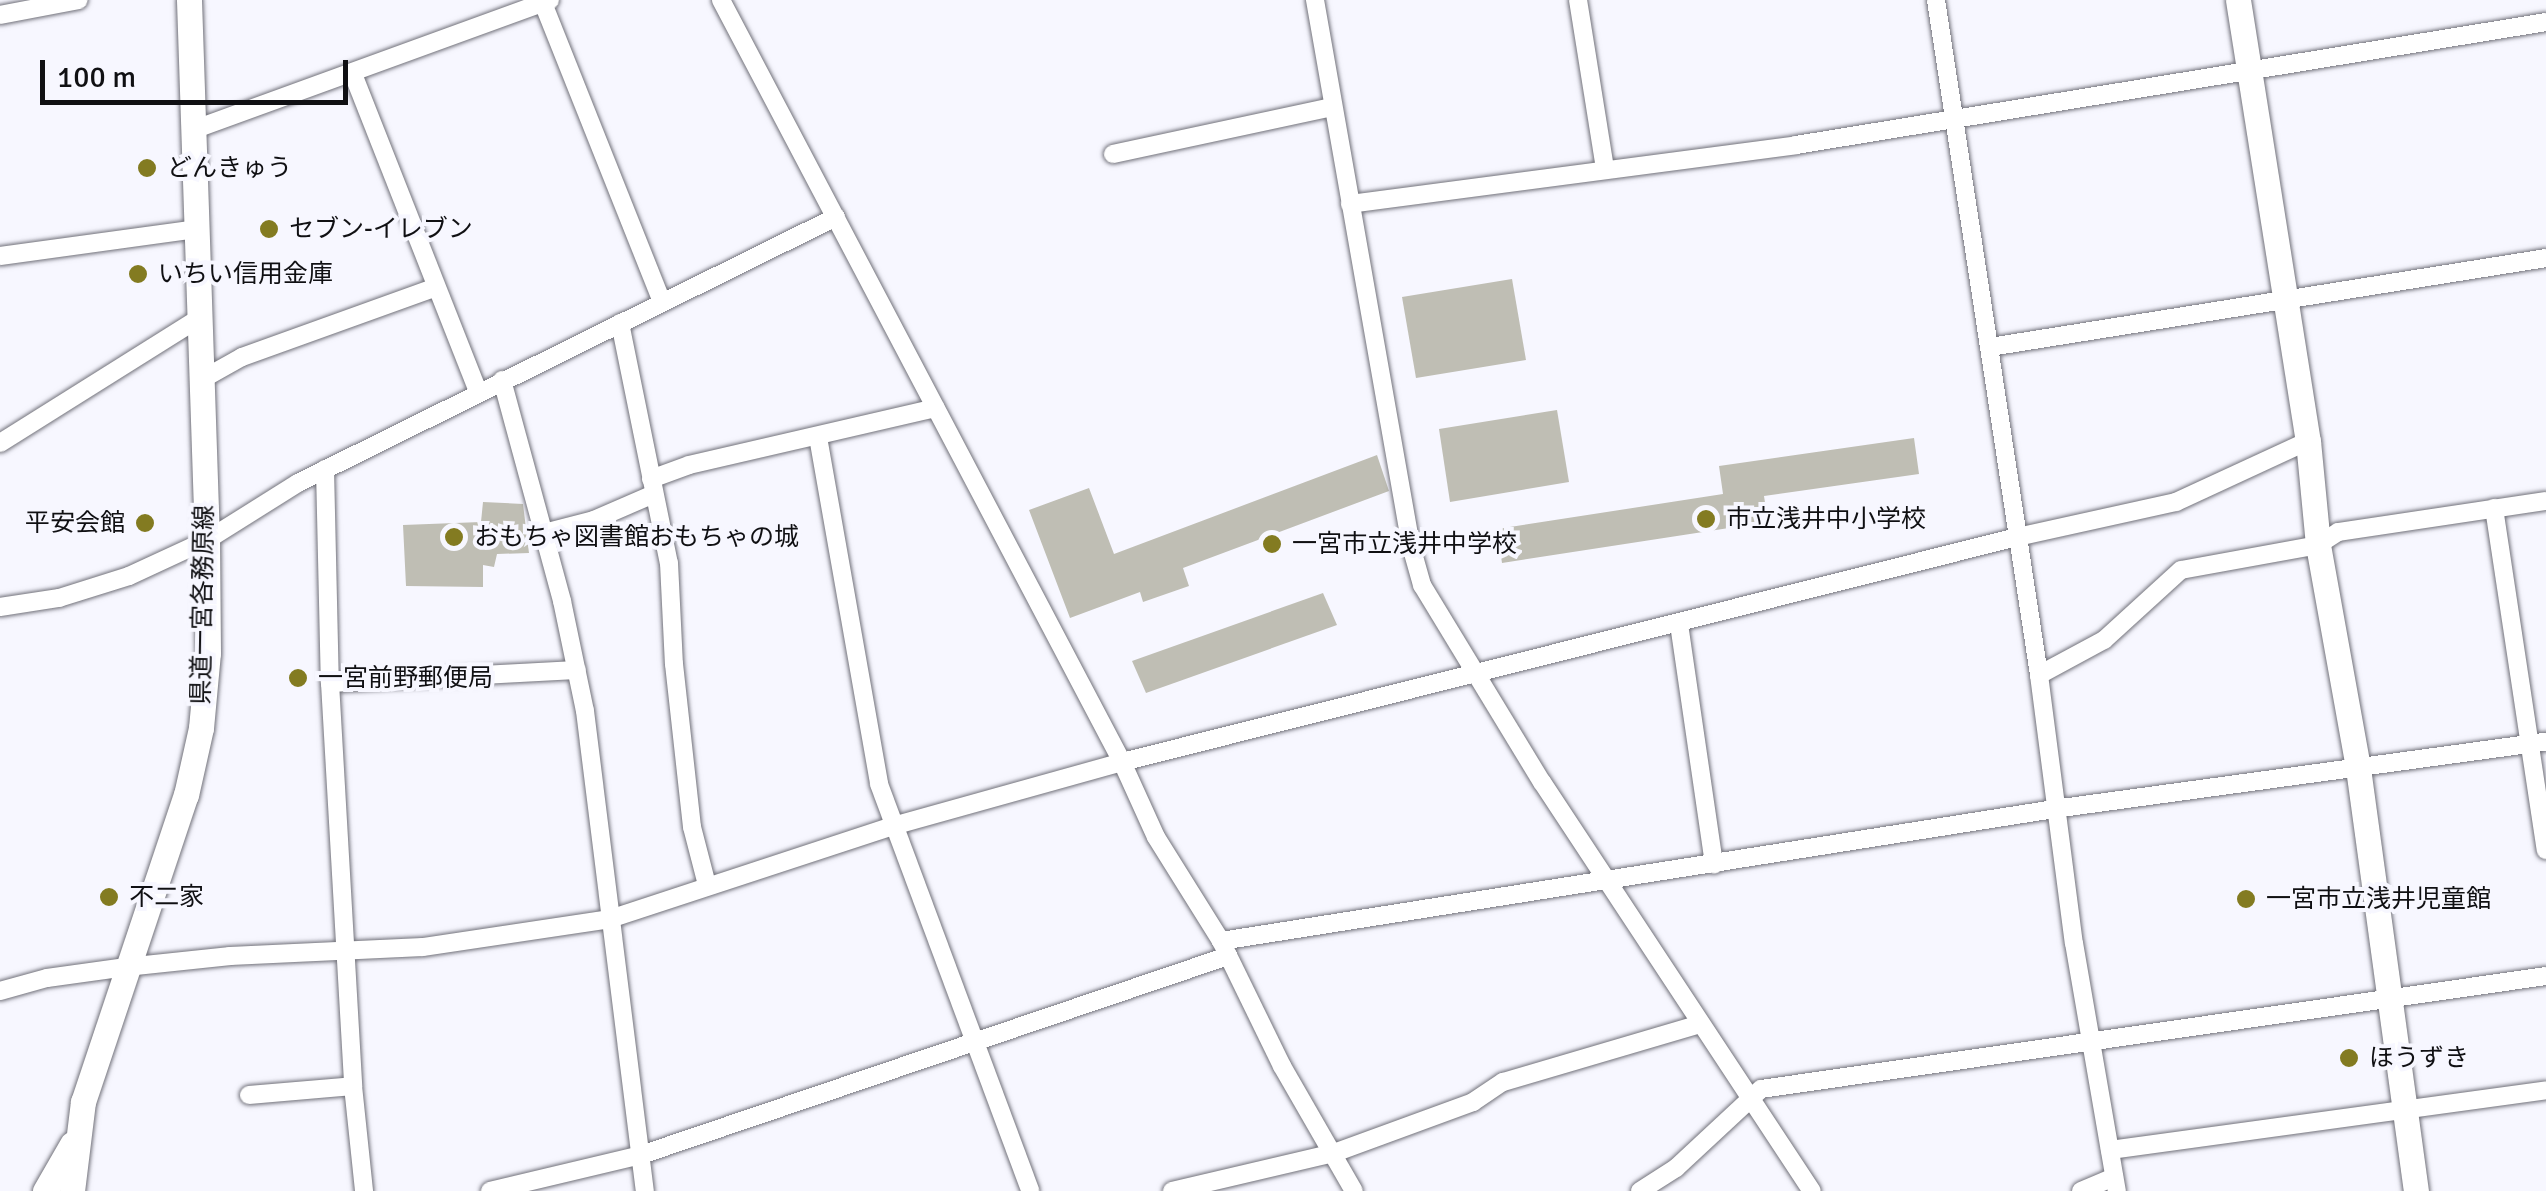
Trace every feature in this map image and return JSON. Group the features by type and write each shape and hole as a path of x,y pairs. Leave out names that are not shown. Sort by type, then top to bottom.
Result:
{"main road":[{"name":"県道一宮各務原線","path":"72,1191 82,1102 186,795 201,728 208,653 189,0"},
{"path":"2238,0 2308,441 2318,545 2358,768 2416,1191"},
{"path":"45,1191 76,1135"}],"street":[{"path":"0,15 78,0"},
{"path":"721,0 1122,762 1156,836 1225,948 1282,1066 1354,1191"},
{"path":"1315,0 1411,546 1422,584 1606,880 1812,1191"},
{"path":"1578,0 1605,168"},
{"path":"1936,0 2039,675 2054,810 2116,1184 2081,1191"},
{"path":"193,130 546,2 662,302"},
{"path":"1350,204 1796,144 2546,22"},
{"path":"353,74 478,392"},
{"path":"1113,154 1332,106"},
{"path":"0,607 59,598 112,581 206,540 325,469 836,217"},
{"path":"0,256 196,229"},
{"path":"1990,347 2546,258"},
{"path":"201,380 260,350 436,287"},
{"path":"0,443 199,318"},
{"path":"620,323 668,563 674,664 692,827 706,884"},
{"path":"502,380 577,670 645,1191"},
{"path":"544,533 594,520 689,465 936,408"},
{"path":"818,437 880,784 1030,1191"},
{"path":"0,991 47,978 126,967 423,946 610,919 706,884 893,826 1122,762 2018,537 2176,502 2308,441"},
{"path":"325,469 330,683 353,1086 364,1191"},
{"path":"2039,675 2104,640 2181,570 2318,545 2338,532 2546,501"},
{"path":"2494,508 2538,743 2546,850"},
{"path":"1679,624 1714,864"},
{"path":"330,683 577,670"},
{"path":"490,1191 640,1155 975,1042 1225,948 1606,880 2054,810 2538,743"},
{"path":"1640,1191 1676,1168 1760,1090 2546,976"},
{"path":"1172,1191 1334,1153 1473,1102 1502,1082 1700,1024"},
{"path":"249,1094 353,1086"},
{"path":"2110,1150 2546,1090"}],"building":[{"path":"1512,279 1526,360 1416,378 1402,297"},
{"path":"1557,410 1569,482 1450,502 1439,429"},
{"path":"1914,438 1919,474 1764,496 1768,522 1502,563 1497,529 1723,494 1719,466"},
{"path":"1377,455 1389,491 1183,568 1189,586 1143,602 1140,592 1070,618 1029,510 1089,488 1114,554"},
{"path":"483,502 523,504 529,553 497,554 494,567 483,565 483,587 406,586 403,525 481,522"},
{"path":"1323,593 1337,625 1146,693 1132,661"}],"place":[{"name":"どんきゅう","path":"147,168"},
{"name":"セブン-イレブン","path":"269,229"},
{"name":"いちい信用金庫","path":"138,274"},
{"name":"市立浅井中小学校","path":"1706,519"},
{"name":"平安会館","path":"145,523"},
{"name":"おもちゃ図書館おもちゃの城","path":"454,537"},
{"name":"一宮市立浅井中学校","path":"1272,544"},
{"name":"一宮前野郵便局","path":"298,678"},
{"name":"不二家","path":"109,897"},
{"name":"一宮市立浅井児童館","path":"2246,899"},
{"name":"ほうずき","path":"2349,1058"}]}
